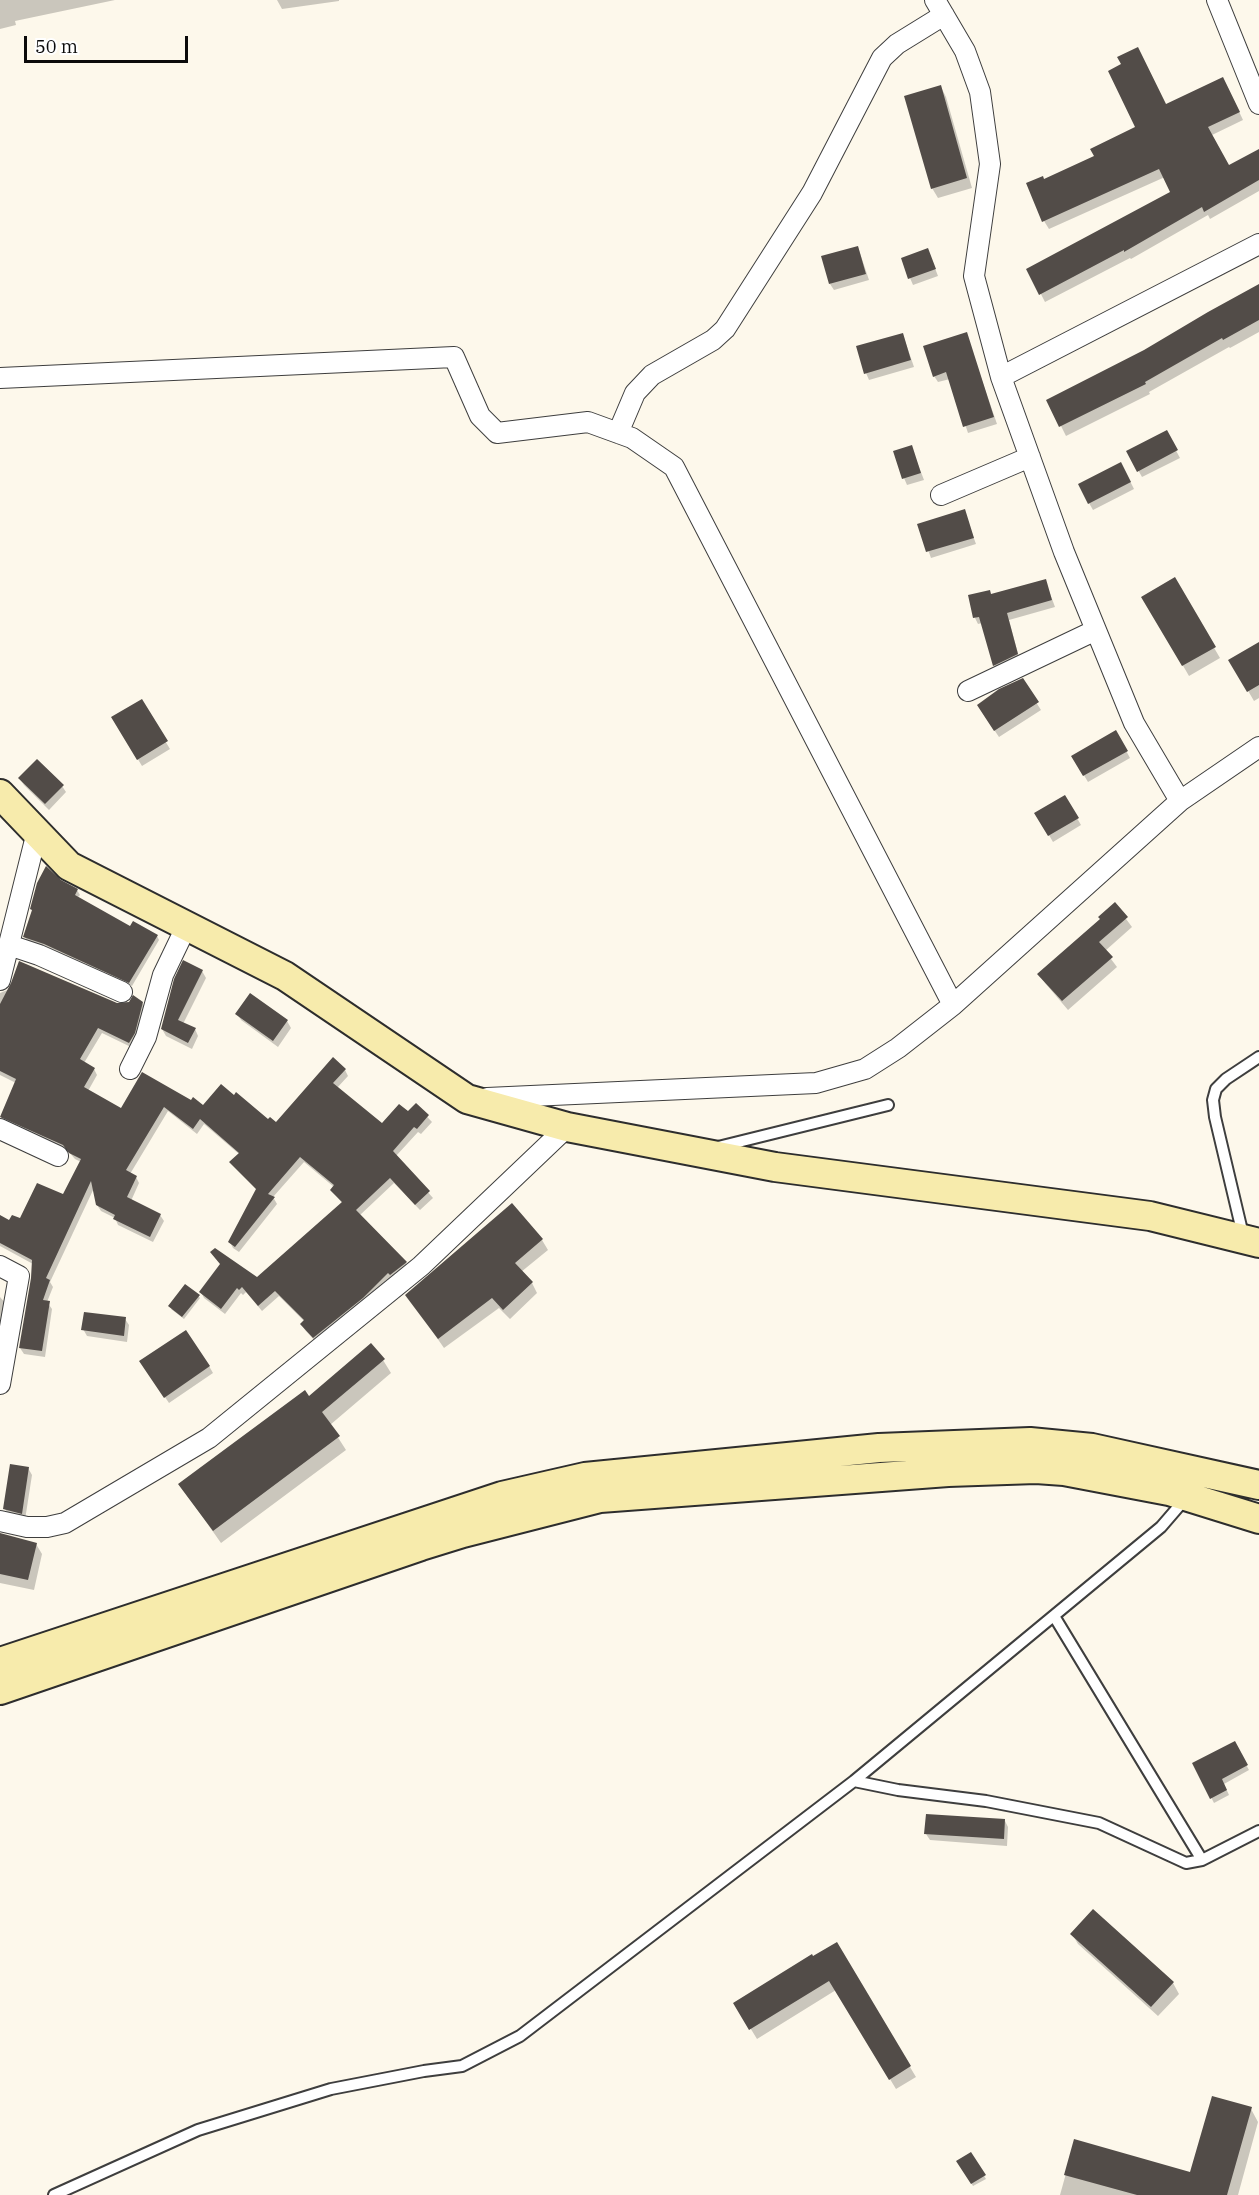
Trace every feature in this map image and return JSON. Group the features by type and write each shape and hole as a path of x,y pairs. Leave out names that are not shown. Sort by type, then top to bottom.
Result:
{"main road":[{"path":"0,794 69,866 285,976 467,1099 567,1127 775,1167 1150,1216 1251,1241"},
{"path":"0,1662 470,1506 502,1496 585,1477 879,1448 1030,1442 1092,1448 1259,1485"},
{"path":"0,1690 431,1543 600,1498 948,1472 1036,1469 1064,1471 1188,1496 1259,1519"}],"street":[{"path":"1217,0 1259,104"},
{"path":"618,433 635,393 652,375 713,340 725,329 812,193 882,58 940,8 965,51 980,92 990,164 974,276 1001,377 1064,552 1134,723 1179,801"},
{"path":"1001,377 1259,244"},
{"path":"0,378 454,357 478,410 497,433 588,423 632,438 674,467 953,1005"},
{"path":"941,495 1030,457"},
{"path":"968,692 1096,630"},
{"path":"467,1099 816,1083 865,1069 898,1048 953,1005 1179,801 1259,747"},
{"path":"0,980 36,832"},
{"path":"130,1069 146,1036 163,975 187,926"},
{"path":"9,945 39,955 122,992"},
{"path":"0,1521 37,1527 65,1523 209,1438 422,1266 567,1127"},
{"path":"0,1129 58,1156"},
{"path":"0,1266 19,1276 0,1384"}],"lane":[{"path":"1251,1241 1215,1117 1213,1100 1216,1089 1226,1078 1259,1057"},
{"path":"698,1152 888,1106"},
{"path":"54,2195 198,2130 331,2090 462,2066 520,2036 854,1781 1161,1527 1188,1496"},
{"path":"1054,1616 1202,1860"},
{"path":"854,1781 898,1790 986,1801 1099,1823 1186,1863 1202,1860 1259,1831"}],"building":[{"path":"1138,47 1166,104 1223,77 1240,112 1208,127 1229,165 1259,149 1259,180 1204,212 1202,207 1124,252 1124,250 1039,295 1026,269 1170,192 1159,169 1042,222 1026,183 1043,176 1044,179 1094,156 1090,149 1135,127 1108,71 1121,64 1117,57"},
{"path":"941,85 967,178 931,189 904,96"},
{"path":"858,246 866,274 829,284 821,256"},
{"path":"928,248 936,269 908,279 901,258"},
{"path":"1259,284 1259,320 1223,340 1222,338 1145,382 1146,384 1059,427 1046,400 1144,350"},
{"path":"967,332 994,417 963,427 946,372 933,377 923,346"},
{"path":"903,333 911,360 864,374 856,346"},
{"path":"1167,430 1178,450 1137,472 1126,451"},
{"path":"912,445 921,473 902,479 893,451"},
{"path":"1121,462 1131,482 1088,504 1078,484"},
{"path":"965,509 974,538 926,552 917,524"},
{"path":"1175,577 1216,647 1182,666 1141,597"},
{"path":"1046,579 1052,600 1007,613 1018,654 993,666 979,617 973,618 968,595 990,590 991,594"},
{"path":"1259,642 1259,685 1247,692 1228,660"},
{"path":"1023,678 1039,702 994,731 977,705 999,689"},
{"path":"142,699 168,741 137,760 111,717"},
{"path":"1116,730 1128,751 1083,776 1071,756"},
{"path":"37,759 64,785 45,804 18,778"},
{"path":"1065,795 1079,818 1048,836 1034,813"},
{"path":"46,866 61,880 78,889 75,895 130,926 133,921 158,935 129,983 44,944 23,937 32,910 30,909 37,883"},
{"path":"1115,902 1128,917 1099,942 1113,957 1062,1001 1037,974 1100,919 1098,917"},
{"path":"183,960 203,970 178,1020 196,1028 188,1043 161,1029 174,979"},
{"path":"19,961 117,1003 129,1002 133,995 143,1002 135,1033 129,1043 98,1028 80,1059 95,1068 84,1087 121,1108 142,1072 191,1100 193,1097 203,1105 221,1084 234,1095 236,1092 268,1119 270,1117 276,1122 333,1057 346,1069 333,1083 382,1123 399,1104 408,1111 416,1103 429,1115 417,1129 414,1127 393,1151 430,1191 415,1205 390,1178 356,1210 407,1262 390,1275 388,1273 363,1298 313,1338 300,1324 304,1320 275,1291 258,1306 242,1287 239,1290 237,1288 221,1309 199,1292 220,1264 210,1252 215,1248 257,1277 342,1202 330,1190 334,1185 300,1157 268,1194 275,1197 235,1247 228,1242 256,1189 229,1162 239,1153 200,1119 193,1129 164,1107 126,1170 137,1176 127,1197 161,1214 150,1237 113,1219 115,1215 96,1205 91,1181 46,1278 50,1280 43,1300 50,1301 42,1351 19,1348 32,1260 0,1243 0,1215 9,1220 12,1215 20,1218 37,1183 63,1194 81,1159 69,1153 63,1145 0,1117 16,1079 0,1071 0,1004"},
{"path":"250,993 288,1020 273,1041 235,1014"},
{"path":"512,1203 543,1239 515,1263 533,1282 503,1310 492,1298 438,1339 405,1295"},
{"path":"185,1284 200,1295 182,1317 168,1306"},
{"path":"84,1312 126,1317 124,1336 81,1330"},
{"path":"186,1330 210,1366 164,1398 139,1361"},
{"path":"371,1343 385,1359 322,1412 340,1436 213,1531 178,1484 305,1390 309,1396"},
{"path":"10,1464 29,1467 22,1514 3,1509"},
{"path":"0,1533 37,1543 28,1580 0,1574"},
{"path":"1235,1741 1248,1765 1222,1779 1227,1790 1210,1799 1192,1763"},
{"path":"926,1814 1005,1819 1004,1839 924,1834"},
{"path":"1093,1909 1174,1982 1151,2007 1070,1934"},
{"path":"837,1942 911,2066 889,2080 829,1981 749,2030 733,2003 812,1954 813,1956"},
{"path":"1212,2096 1252,2107 1227,2195 1137,2195 1064,2175 1074,2139 1190,2172"},
{"path":"971,2152 986,2175 971,2184 956,2161"}]}
